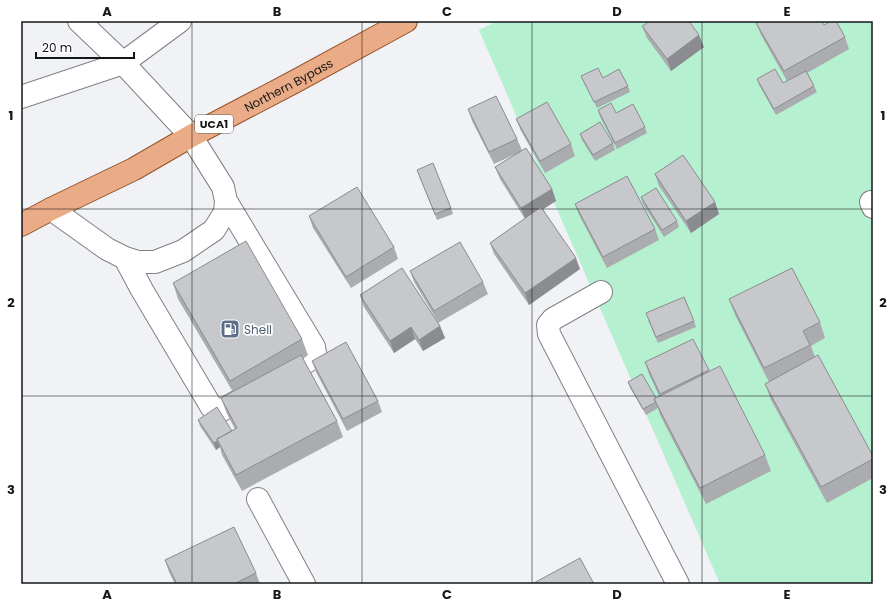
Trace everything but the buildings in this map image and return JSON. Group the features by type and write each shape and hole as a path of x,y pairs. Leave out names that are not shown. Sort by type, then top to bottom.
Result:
{"main road":[{"name":"Northern Bypass","path":"21,225 134,169 191,136 406,21"}],"street":[{"path":"51,209 107,249 125,258 138,262 155,262 183,251 214,230 225,212 226,201 223,187 191,136 122,63 79,21"},
{"path":"21,97 122,63 180,21"},
{"path":"125,258 142,290 212,408 220,411 301,366 313,358 315,352 314,347 226,201"},
{"path":"600,292 553,318 548,325 549,334 678,584"},
{"path":"258,499 304,584"}],"green space":[{"path":"497,21 873,21 873,584 720,584 479,30"}],"place":[{"name":"Shell","path":"230,329"}]}
